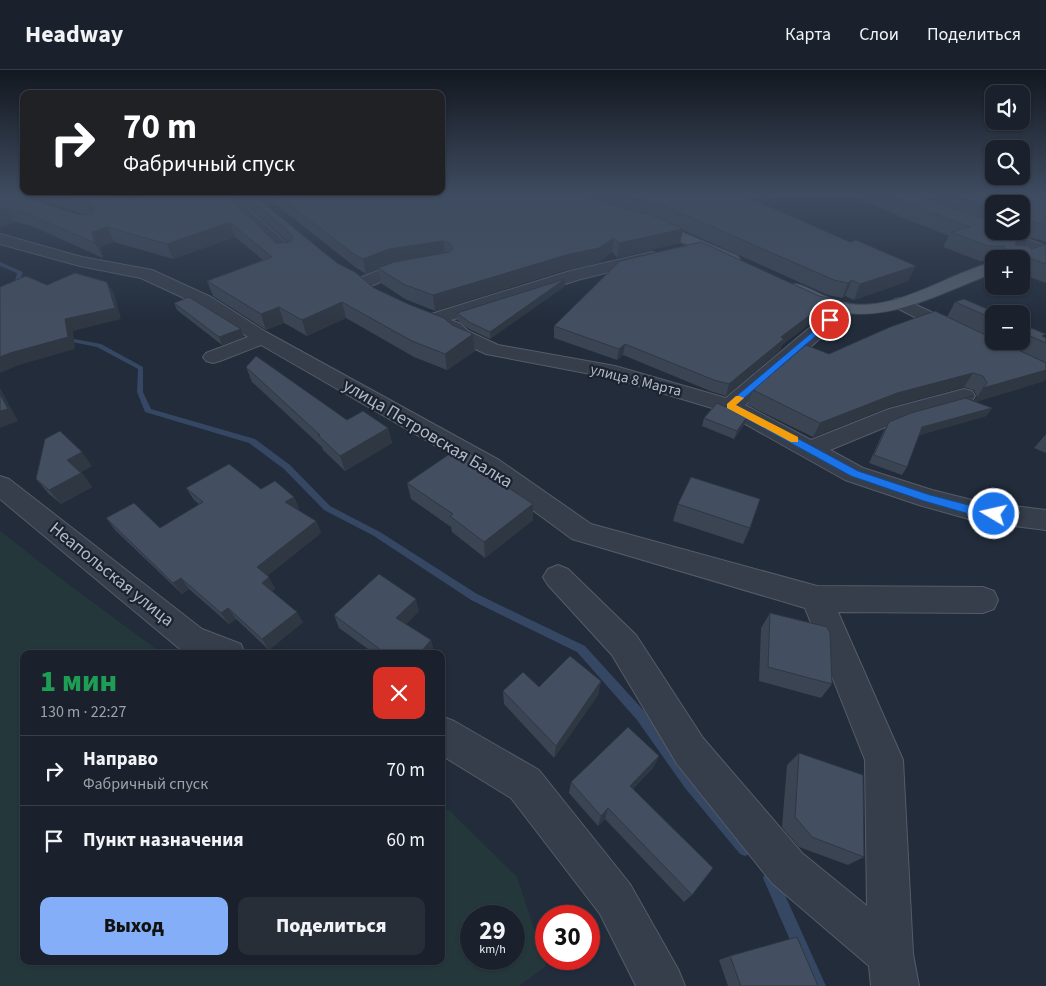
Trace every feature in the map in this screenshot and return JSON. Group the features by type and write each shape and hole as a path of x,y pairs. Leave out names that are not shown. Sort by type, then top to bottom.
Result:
{"main road":[{"path":"684,238 743,264"},
{"path":"1030,254 1044,249"},
{"path":"785,284 821,301 844,308 875,309 901,303 985,270"}],"street":[{"path":"271,238 288,253"},
{"path":"1011,238 1044,249"},
{"name":"улица Петровская Балка","path":"0,240 80,261 146,274 205,301 263,338 490,466 582,532 817,599 983,600"},
{"name":"улица 8 Марта","path":"703,245 576,275 426,316 454,328 461,335 493,350 615,372 730,406 812,449 854,474 976,512 1046,520"},
{"path":"384,298 356,278 428,264"},
{"path":"901,303 978,341"},
{"path":"730,406 844,308"},
{"path":"213,357 263,338"},
{"path":"812,449 897,414 964,396"},
{"name":"Неапольская улица","path":"0,485 190,639 219,650"},
{"path":"558,576 624,644 690,751 787,868 892,970"},
{"path":"817,599 884,760 892,970"},
{"path":"445,736 525,784 615,899 661,986"}],"green space":[{"path":"0,531 158,650 20,650 20,965 445,965 445,809 450,811 517,877 535,932 535,970 541,970 519,986 0,986"}],"building":[{"path":"83,238 94,238 95,243"},
{"path":"145,238 185,238 167,244"},
{"path":"249,238 271,238 276,243 291,242 293,238 306,238 337,263 355,272 374,288 444,318 452,325 473,334 445,354 412,341 342,302 302,320 279,307 261,314 207,281 272,257"},
{"path":"332,238 643,238 619,243 614,238 599,248 570,254 433,295 403,284 378,268 394,262 450,252 453,248 450,243 443,241 389,249 363,259"},
{"path":"737,238 840,238 850,242 856,240 916,266 860,284 852,280 848,283 834,280"},
{"path":"966,238 1017,240 1015,245 1028,246 1031,249 1046,244 1046,264 1030,258 1030,250 1008,250 1004,246 988,246"},
{"path":"701,242 819,296 831,299 781,337 784,339 729,384 714,380 625,344 619,349 554,326 620,261"},
{"path":"75,273 107,282 115,308 65,319 68,337 0,357 0,287 26,276 47,285"},
{"path":"565,279 490,332 469,322 457,313"},
{"path":"189,297 241,329 219,337 174,303"},
{"path":"964,299 985,308 985,315 955,302"},
{"path":"935,311 985,335 985,350 1018,350 1046,363 1046,370 983,388 987,383 983,376 973,373 897,393 820,423 753,390 806,345 829,354 890,327"},
{"path":"1030,328 1046,334 1042,336 1046,338 1046,343 1030,336"},
{"path":"256,356 347,420 363,411 388,428 340,456 246,367"},
{"path":"0,394 8,409 0,411"},
{"path":"965,398 992,408 922,427 907,467 874,455 889,422 911,413"},
{"path":"717,403 747,417 737,431 704,418"},
{"path":"60,431 82,452 67,460 81,473 49,490 36,479 45,439"},
{"path":"460,447 490,466 483,471 533,504 484,542 450,516 453,514 407,483"},
{"path":"229,464 261,489 275,481 294,497 285,502 316,521 257,567 269,577 262,583 297,612 262,639 228,608 221,613 181,578 173,583 106,518 134,503 160,528 203,502 186,488"},
{"path":"691,477 760,499 750,528 678,504"},
{"path":"379,574 416,599 396,618 431,640 422,650 381,650 334,615"},
{"path":"770,613 827,627 830,633 832,684 768,667"},
{"path":"570,656 601,681 556,746 503,691 523,672 539,687"},
{"path":"628,727 659,756 630,786 713,868 692,895 608,808 601,816 571,782"},
{"path":"799,753 863,775 864,857 812,837 795,817"},
{"path":"797,937 818,986 741,986 730,956"}],"waterway":[{"path":"0,264 20,272 16,286 0,297"},
{"path":"64,339 99,345 141,368 140,392 148,410 252,441 287,467 327,508 377,534 474,597 581,649 641,716 689,784 745,849"},
{"path":"770,878 818,986"}],"slow traffic":[{"path":"739,398 730,406 794,440"}],"route":[{"path":"830,320 730,406 812,449 854,474 976,512 994,514"}]}
